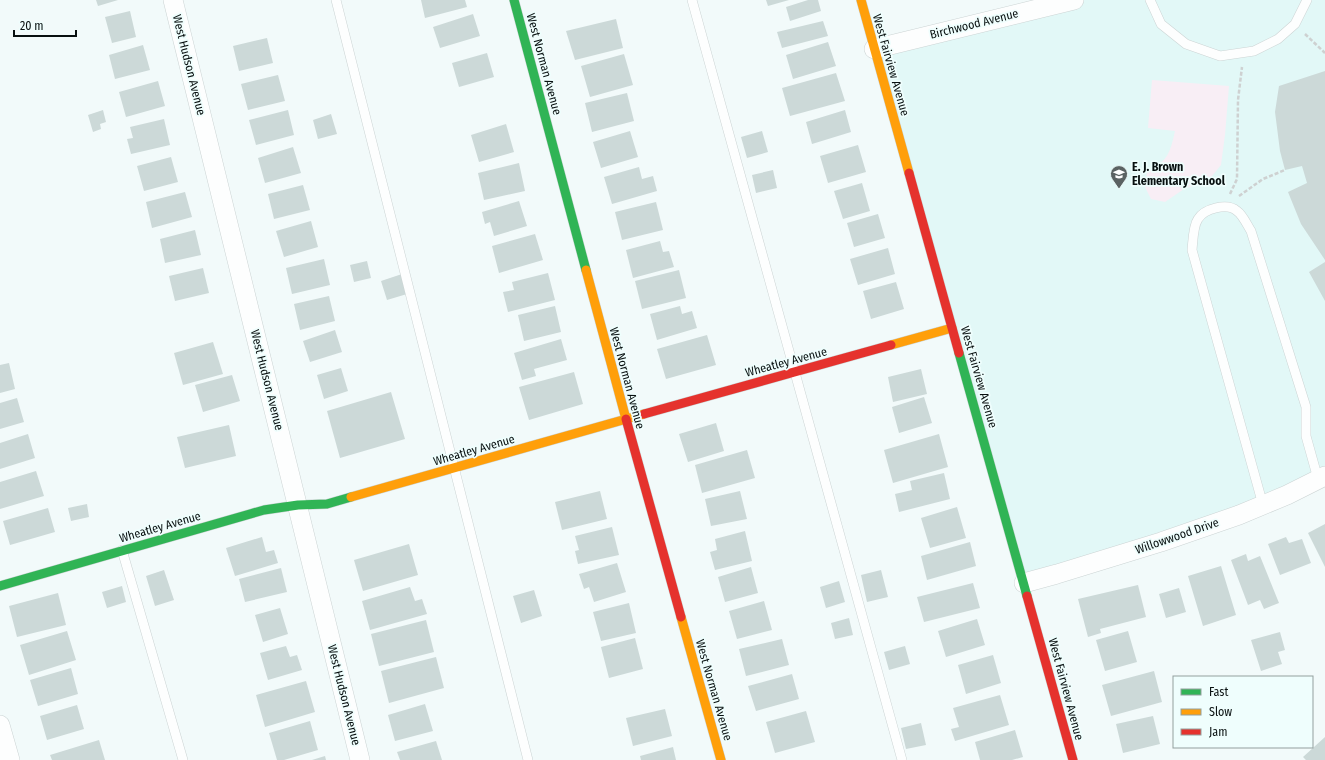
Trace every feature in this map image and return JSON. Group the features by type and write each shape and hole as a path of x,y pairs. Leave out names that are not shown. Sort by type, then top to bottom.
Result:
{"street":[{"name":"West Hudson Avenue","path":"173,0 360,760"},
{"name":"West Norman Avenue","path":"514,0 626,419 721,760"},
{"name":"West Fairview Avenue","path":"861,0 1073,760"},
{"name":"Birchwood Avenue","path":"874,49 1074,0"},
{"name":"Wheatley Avenue","path":"0,586 264,510 298,505 327,504 952,328"},
{"name":"Willowwood Drive","path":"1024,583 1161,542 1239,515 1287,495 1321,477"},
{"path":"0,725 10,760"}],"lane":[{"path":"336,0 528,760"},
{"path":"692,0 902,760"},
{"path":"1150,0 1161,24 1186,44 1220,56 1254,51 1278,39 1295,24 1307,0"},
{"path":"1263,504 1192,250 1193,235 1198,219 1210,210 1224,206 1237,210 1252,231 1306,407 1306,436 1321,477"},
{"path":"122,550 183,760"}],"path":[{"path":"1295,24 1325,53"},
{"path":"1224,206 1237,179 1238,100 1244,52"},
{"path":"1224,206 1263,179 1285,170"}],"shaded area":[{"name":"E. J. Brown Elementary School","path":"1074,0 1325,0 1325,476 1024,583 874,49"},
{"path":"1152,80 1229,86 1221,165 1208,181 1184,189 1165,202 1151,199 1145,187 1147,172 1160,164 1167,156 1175,131 1148,128"}],"building":[{"path":"96,0 118,0 98,6"},
{"path":"421,0 465,0 467,7 425,18"},
{"path":"766,0 789,0 768,6"},
{"path":"808,0 818,0 821,11 790,21 786,7"},
{"path":"130,11 136,37 112,43 105,17"},
{"path":"473,14 480,36 440,48 433,27"},
{"path":"616,19 623,48 575,60 566,31"},
{"path":"823,21 828,36 782,48 777,32"},
{"path":"267,38 273,63 239,71 233,46"},
{"path":"828,42 836,66 793,79 786,55"},
{"path":"143,45 150,70 115,79 109,55"},
{"path":"487,53 494,77 459,87 452,63"},
{"path":"624,54 633,85 590,97 581,66"},
{"path":"1325,71 1325,260 1301,224 1288,192 1307,183 1302,166 1285,170 1280,151 1275,112 1279,86"},
{"path":"836,73 845,101 790,116 782,88"},
{"path":"278,75 285,101 248,110 241,84"},
{"path":"158,81 165,106 126,117 119,92"},
{"path":"627,93 634,121 592,132 585,103"},
{"path":"103,110 106,122 100,124 101,129 93,132 88,115"},
{"path":"288,110 294,135 256,145 249,120"},
{"path":"845,110 851,132 812,144 806,122"},
{"path":"331,114 337,134 318,139 313,120"},
{"path":"164,119 170,145 131,154 127,139 133,138 130,127"},
{"path":"506,124 514,152 479,162 471,135"},
{"path":"630,131 638,157 601,168 593,142"},
{"path":"762,131 768,152 747,158 741,137"},
{"path":"858,145 866,172 828,183 820,156"},
{"path":"293,147 301,173 265,183 258,158"},
{"path":"171,157 178,182 144,191 137,166"},
{"path":"519,163 525,191 484,200 478,173"},
{"path":"639,167 642,179 653,176 657,191 612,204 604,177"},
{"path":"773,170 777,188 756,193 752,175"},
{"path":"862,183 870,211 843,219 834,191"},
{"path":"303,185 310,210 274,219 268,194"},
{"path":"185,192 192,217 152,228 146,202"},
{"path":"519,201 527,226 494,236 490,222 485,224 482,212"},
{"path":"656,202 663,230 622,240 615,212"},
{"path":"878,214 885,238 854,247 847,223"},
{"path":"311,221 318,247 284,257 276,231"},
{"path":"195,230 201,255 165,263 160,239"},
{"path":"535,234 543,260 499,273 492,246"},
{"path":"660,241 663,252 669,251 674,267 633,278 626,250"},
{"path":"888,248 895,274 858,285 850,259"},
{"path":"324,259 330,285 292,294 286,268"},
{"path":"367,261 371,278 354,282 350,265"},
{"path":"1325,262 1325,301 1309,272"},
{"path":"203,268 209,293 175,301 169,276"},
{"path":"679,270 686,298 642,309 635,281"},
{"path":"548,273 555,300 508,312 503,292 514,290 512,282"},
{"path":"402,274 407,294 387,300 381,281"},
{"path":"896,282 904,309 871,319 863,291"},
{"path":"329,296 335,321 300,330 294,304"},
{"path":"555,306 561,332 524,341 518,315"},
{"path":"680,306 682,314 692,311 697,328 657,340 650,314"},
{"path":"335,330 342,352 310,362 303,341"},
{"path":"707,335 716,365 666,379 657,349"},
{"path":"561,339 567,360 534,369 536,376 522,380 514,353"},
{"path":"213,342 223,374 183,385 174,353"},
{"path":"9,363 15,389 0,393 0,365"},
{"path":"341,368 348,391 324,399 317,375"},
{"path":"921,369 927,394 893,402 888,377"},
{"path":"574,372 583,404 529,420 519,387"},
{"path":"232,375 240,401 203,412 195,385"},
{"path":"391,392 405,439 340,458 327,411"},
{"path":"924,397 932,423 899,433 892,407"},
{"path":"17,398 24,422 0,429 0,403"},
{"path":"716,423 724,451 688,462 679,434"},
{"path":"229,425 236,456 185,468 177,437"},
{"path":"28,434 35,458 0,469 0,443"},
{"path":"939,434 948,467 893,483 884,450"},
{"path":"747,450 755,478 702,493 695,465"},
{"path":"36,471 44,496 0,509 0,482"},
{"path":"944,473 950,499 899,512 895,494 912,490 910,481"},
{"path":"600,491 607,519 562,530 555,502"},
{"path":"740,491 747,519 711,526 705,499"},
{"path":"87,504 89,517 71,521 68,508"},
{"path":"957,507 966,538 930,548 921,518"},
{"path":"48,508 55,532 10,545 3,521"},
{"path":"1325,524 1325,567 1308,533"},
{"path":"612,527 619,555 578,564 575,551 579,550 575,536"},
{"path":"745,531 752,561 715,570 710,552 717,550 715,539"},
{"path":"262,537 266,552 274,550 278,563 235,576 226,548"},
{"path":"1286,537 1289,543 1302,539 1311,563 1280,575 1268,544"},
{"path":"970,542 976,566 927,580 921,556"},
{"path":"409,544 418,575 363,591 354,560"},
{"path":"1246,554 1248,561 1260,556 1279,603 1264,609 1260,600 1248,605 1231,560"},
{"path":"617,563 626,592 594,602 589,587 584,589 579,574"},
{"path":"1221,566 1236,615 1203,626 1188,576"},
{"path":"751,567 758,593 725,602 718,577"},
{"path":"281,568 287,592 245,602 239,579"},
{"path":"164,570 174,600 155,606 146,576"},
{"path":"881,570 888,597 867,602 861,575"},
{"path":"839,581 845,602 826,608 820,587"},
{"path":"973,583 980,608 924,622 917,597"},
{"path":"1138,585 1146,617 1100,629 1101,633 1088,637 1078,599"},
{"path":"122,586 126,602 107,608 102,592"},
{"path":"410,587 415,601 422,599 427,614 370,630 362,601"},
{"path":"1179,588 1186,612 1166,618 1159,594"},
{"path":"534,590 542,616 521,623 513,596"},
{"path":"58,593 66,625 17,637 9,606"},
{"path":"764,601 772,630 737,639 729,611"},
{"path":"629,603 636,633 601,641 593,612"},
{"path":"280,608 288,634 263,642 255,615"},
{"path":"849,618 853,635 835,639 831,623"},
{"path":"977,619 985,645 946,657 938,631"},
{"path":"426,620 434,652 379,666 371,634"},
{"path":"67,631 76,660 29,675 20,645"},
{"path":"1128,631 1137,662 1105,671 1096,640"},
{"path":"1280,632 1285,650 1278,652 1282,664 1261,671 1251,640"},
{"path":"635,638 643,669 609,678 601,647"},
{"path":"782,639 789,665 746,676 739,649"},
{"path":"286,646 290,657 297,655 302,670 268,680 260,653"},
{"path":"905,646 910,664 889,670 884,652"},
{"path":"993,655 1001,683 966,694 958,665"},
{"path":"436,657 444,688 389,703 381,671"},
{"path":"71,668 78,694 38,706 30,680"},
{"path":"1154,671 1162,702 1111,716 1102,685"},
{"path":"792,674 799,699 756,711 748,686"},
{"path":"306,681 315,712 265,727 256,695"},
{"path":"1000,695 1009,725 955,741 951,729 959,727 953,708"},
{"path":"425,704 433,731 395,741 388,715"},
{"path":"77,705 84,729 47,740 40,716"},
{"path":"665,709 672,736 633,746 626,718"},
{"path":"806,711 815,742 775,753 766,722"},
{"path":"1153,716 1160,744 1123,753 1116,724"},
{"path":"310,721 318,750 284,760 277,760 269,733"},
{"path":"921,723 926,745 906,749 901,728"},
{"path":"1015,730 1023,757 1012,760 980,760 975,742"},
{"path":"1325,737 1325,760 1306,760 1303,757"},
{"path":"99,740 105,760 52,760 50,755"},
{"path":"436,741 442,760 400,760 397,752"},
{"path":"673,747 676,760 641,760 640,756"},
{"path":"325,756 326,760 312,760"}],"traffic: fast":[{"path":"514,0 586,270"},
{"path":"959,353 1027,596"},
{"path":"0,586 264,510 298,505 327,504 351,497"}],"traffic: slow":[{"path":"861,0 909,173"},
{"path":"586,270 626,419"},
{"path":"891,345 952,328"},
{"path":"351,497 644,414"},
{"path":"681,617 721,760"}],"traffic: jam":[{"path":"909,173 959,353"},
{"path":"644,414 891,345"},
{"path":"626,419 681,617"},
{"path":"1027,596 1073,760"}],"place":[{"name":"E. J. Brown Elementary School","path":"1119,189"}]}
